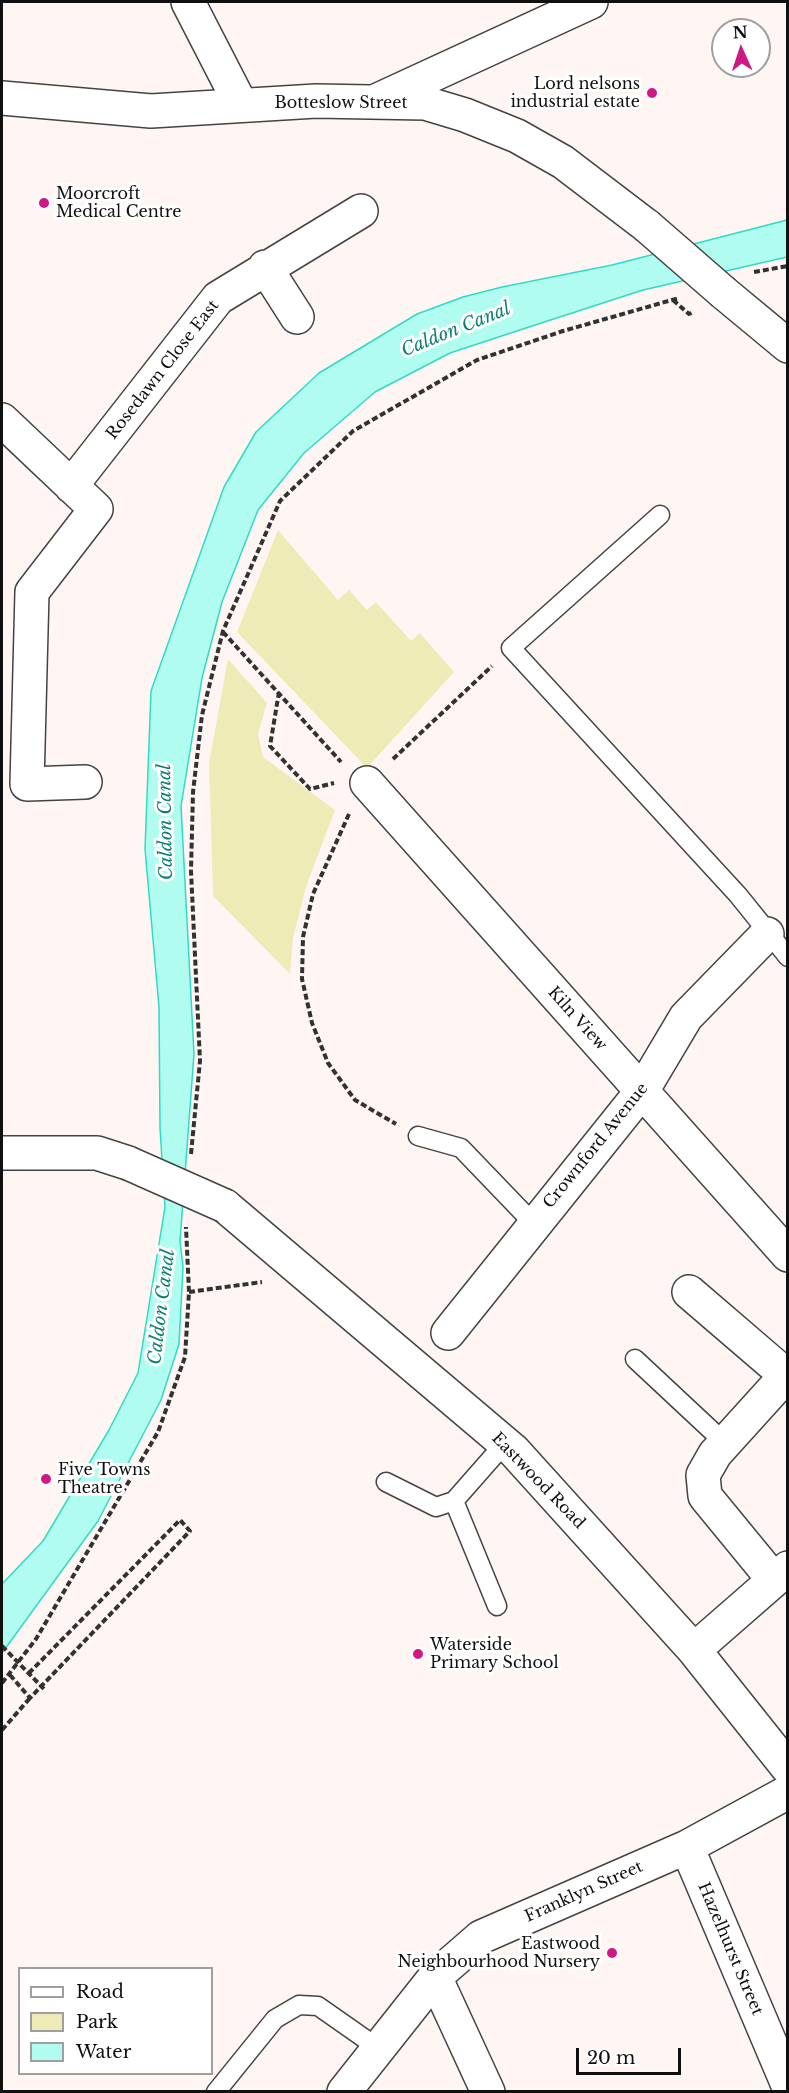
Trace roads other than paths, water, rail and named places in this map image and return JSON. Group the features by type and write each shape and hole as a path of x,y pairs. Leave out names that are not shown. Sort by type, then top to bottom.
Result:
{"street":[{"path":"188,2 241,105"},
{"path":"378,100 540,12 591,2"},
{"name":"Botteslow Street","path":"2,98 151,111 378,100 424,103 465,115 516,136 564,162 647,226 736,284 788,345"},
{"name":"Rosedawn Close East","path":"71,486 218,298 265,267 361,211"},
{"path":"265,267 297,317"},
{"path":"2,420 96,509 32,592 27,784 84,782"},
{"name":"Kiln View","path":"361,780 788,1255"},
{"name":"Crownford Avenue","path":"448,1333 642,1092 686,1017 777,946"},
{"name":"Eastwood Road","path":"2,1153 97,1153 128,1163 225,1206 505,1443 694,1650 788,1768"},
{"path":"689,1292 781,1371 782,1380 716,1454 703,1475 705,1496 781,1574 694,1650"},
{"name":"Franklyn Street","path":"344,2091 435,1977 481,1936 687,1847 788,1792"},
{"name":"Hazelhurst Street","path":"687,1847 788,2085"},
{"path":"435,1977 488,2091"}],"lane":[{"path":"660,515 511,648 738,895 777,946"},
{"path":"418,1136 461,1148 534,1224"},
{"path":"635,1359 726,1444"},
{"path":"386,1482 436,1507 454,1501 505,1443"},
{"path":"454,1501 497,1606"},
{"path":"216,2091 275,2019 290,2008 318,2006 378,2048"}],"water":[{"name":"Caldon Canal","path":"787,220 787,257 643,290 529,327 450,353 375,392 304,453 258,510 222,602 202,678 181,806 194,1054 180,1241 183,1267 179,1344 161,1400 98,1521 2,1653 2,1584 43,1541 109,1430 138,1373 165,1207 160,1128 159,1007 145,849 151,691 224,487 256,432 319,373 417,314 463,297 502,287 612,265"}],"place":[{"name":"Lord nelsons industrial estate","path":"652,93"},
{"name":"Moorcroft Medical Centre","path":"44,203"},
{"name":"Five Towns Theatre","path":"46,1479"},
{"name":"Waterside Primary School","path":"418,1654"},
{"name":"Eastwood Neighbourhood Nursery","path":"612,1953"}]}
